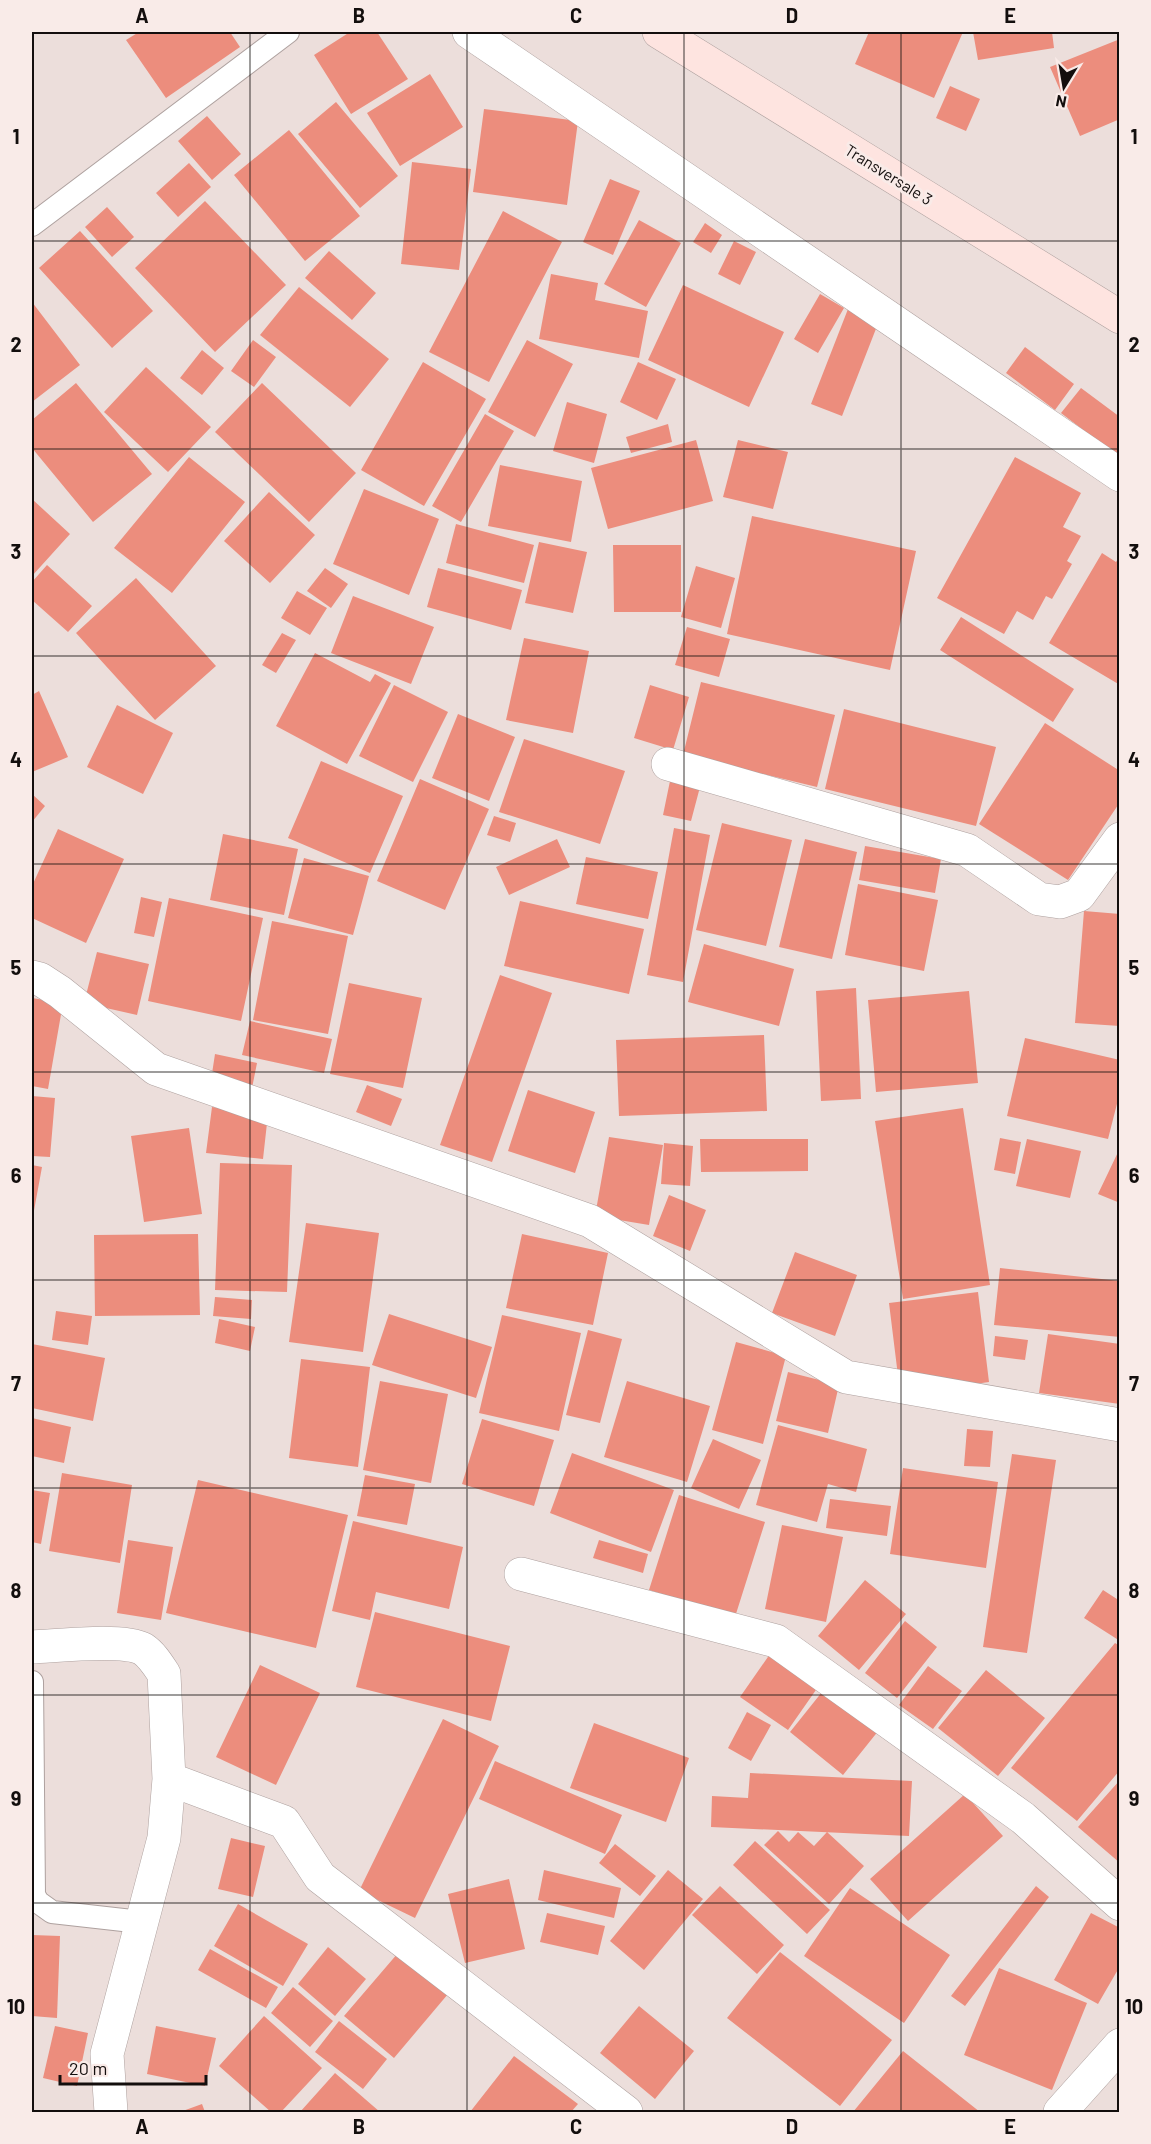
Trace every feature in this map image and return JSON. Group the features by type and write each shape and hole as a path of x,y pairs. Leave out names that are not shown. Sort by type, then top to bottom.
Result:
{"main road":[{"name":"Transversale 3","path":"659,32 1119,317"}],"street":[{"path":"470,32 1119,476"},
{"path":"668,764 967,850 1039,899 1060,902 1079,895 1119,842"},
{"path":"32,977 40,979 60,992 156,1069 590,1221 846,1377 1119,1425"},
{"path":"521,1574 776,1641 1023,1818 1119,1904"},
{"path":"32,1647 129,1644 144,1650 156,1661 164,1674 169,1779 164,1838 107,2054 111,2112"},
{"path":"169,1779 284,1822 320,1877 626,2112"},
{"path":"1060,2112 1119,2045"}],"lane":[{"path":"32,225 288,32"},
{"path":"32,1682 34,1895 38,1902 52,1912 141,1922"}],"building":[{"path":"139,32 230,32 240,47 166,98 126,40"},
{"path":"350,32 377,32 408,79 351,114 314,55"},
{"path":"869,32 963,32 934,98 855,64"},
{"path":"973,32 1052,32 1054,48 978,60"},
{"path":"1120,39 1120,119 1080,136 1050,67"},
{"path":"430,74 463,127 400,166 367,113"},
{"path":"950,86 980,99 966,131 936,118"},
{"path":"336,102 398,176 360,208 298,134"},
{"path":"484,109 578,121 567,205 473,192"},
{"path":"207,116 241,154 212,180 178,141"},
{"path":"289,130 360,216 305,261 234,175"},
{"path":"412,162 471,169 459,270 401,264"},
{"path":"189,163 211,187 178,217 156,193"},
{"path":"610,179 640,191 613,255 583,242"},
{"path":"205,201 286,285 215,352 135,268"},
{"path":"107,207 134,237 112,257 85,227"},
{"path":"503,211 562,242 489,382 429,352"},
{"path":"639,220 681,243 646,307 604,284"},
{"path":"705,223 722,235 711,253 693,242"},
{"path":"80,231 153,311 112,348 39,268"},
{"path":"734,241 756,252 740,285 718,274"},
{"path":"329,251 376,293 352,320 305,278"},
{"path":"551,274 598,283 595,300 648,311 639,358 539,339"},
{"path":"683,285 784,332 749,407 648,360"},
{"path":"299,287 389,359 350,407 260,335"},
{"path":"820,294 844,308 818,353 794,339"},
{"path":"32,302 80,365 32,402"},
{"path":"848,309 879,321 842,416 811,404"},
{"path":"253,340 276,357 254,387 231,371"},
{"path":"527,340 573,364 535,437 488,412"},
{"path":"1025,347 1074,384 1055,410 1006,373"},
{"path":"202,350 224,368 202,395 180,378"},
{"path":"423,362 486,399 424,506 361,470"},
{"path":"638,362 676,379 657,420 620,402"},
{"path":"146,367 211,427 168,472 104,412"},
{"path":"76,383 152,474 93,522 32,448 32,420"},
{"path":"262,383 356,473 309,522 215,432"},
{"path":"1081,388 1120,417 1120,458 1061,413"},
{"path":"567,402 607,414 594,463 553,451"},
{"path":"485,414 514,431 461,522 432,506"},
{"path":"668,424 672,442 631,453 626,437"},
{"path":"696,440 713,501 608,529 591,468"},
{"path":"738,440 788,452 773,509 723,497"},
{"path":"189,457 245,502 172,593 114,548"},
{"path":"1015,457 1081,493 1063,527 1081,536 1067,561 1072,564 1052,599 1046,596 1033,620 1017,611 1004,634 937,598"},
{"path":"500,465 582,481 571,542 488,526"},
{"path":"364,489 439,519 409,595 333,564"},
{"path":"269,492 315,535 270,583 224,541"},
{"path":"32,499 70,534 32,576"},
{"path":"752,516 916,551 890,670 727,634"},
{"path":"456,524 534,545 524,583 446,563"},
{"path":"539,542 587,552 573,613 525,603"},
{"path":"613,545 681,545 681,612 614,612"},
{"path":"1102,553 1116,562 1120,556 1120,685 1049,643"},
{"path":"47,565 92,606 68,632 32,600 32,582"},
{"path":"696,566 735,578 721,628 681,617"},
{"path":"325,568 348,584 331,608 307,591"},
{"path":"438,568 522,590 511,630 427,607"},
{"path":"136,578 216,666 155,720 76,633"},
{"path":"297,591 327,608 310,635 281,618"},
{"path":"353,596 434,627 411,684 331,653"},
{"path":"961,617 1074,689 1053,722 940,650"},
{"path":"687,627 730,639 719,677 675,665"},
{"path":"282,633 296,640 276,673 262,665"},
{"path":"524,638 589,651 573,733 506,720"},
{"path":"315,653 370,682 375,674 391,683 347,764 276,726"},
{"path":"701,682 835,715 817,787 683,755"},
{"path":"394,685 448,712 413,782 359,756"},
{"path":"650,685 689,697 673,750 634,738"},
{"path":"39,691 68,757 32,772 32,695"},
{"path":"117,705 173,733 143,794 87,767"},
{"path":"844,709 996,747 976,826 825,789"},
{"path":"458,714 515,737 489,801 432,778"},
{"path":"1045,723 1120,771 1120,802 1068,880 979,824"},
{"path":"524,739 625,771 600,844 499,812"},
{"path":"321,761 403,796 370,873 288,838"},
{"path":"420,779 489,809 445,910 377,881"},
{"path":"670,781 700,787 691,821 663,815"},
{"path":"32,794 45,806 32,822"},
{"path":"494,816 516,823 510,842 487,835"},
{"path":"722,823 792,840 766,946 696,930"},
{"path":"674,828 710,835 683,982 647,975"},
{"path":"58,829 124,859 86,943 32,918 32,886"},
{"path":"223,834 298,849 284,915 210,900"},
{"path":"557,839 570,867 509,895 496,867"},
{"path":"805,839 857,852 832,959 779,947"},
{"path":"865,846 941,859 935,893 859,880"},
{"path":"586,857 658,872 648,919 576,904"},
{"path":"304,858 369,876 353,935 288,918"},
{"path":"858,884 938,900 924,971 845,955"},
{"path":"141,897 162,902 154,937 134,933"},
{"path":"169,898 263,918 241,1021 148,1001"},
{"path":"520,901 644,929 629,994 504,966"},
{"path":"1084,911 1120,914 1120,1026 1075,1023"},
{"path":"272,921 348,936 328,1034 253,1020"},
{"path":"704,944 794,969 779,1026 688,1002"},
{"path":"97,952 149,964 137,1015 84,1003"},
{"path":"500,975 552,993 492,1162 440,1145"},
{"path":"349,983 422,998 403,1088 330,1074"},
{"path":"856,988 861,1099 821,1101 816,991"},
{"path":"969,991 978,1083 876,1092 868,1000"},
{"path":"32,998 63,1003 48,1089 32,1086"},
{"path":"250,1021 332,1039 324,1073 242,1055"},
{"path":"764,1035 767,1111 619,1116 616,1040"},
{"path":"1025,1038 1120,1060 1120,1092 1108,1139 1007,1116"},
{"path":"215,1054 257,1063 252,1088 211,1080"},
{"path":"367,1085 402,1099 391,1126 356,1112"},
{"path":"528,1090 595,1112 575,1173 508,1151"},
{"path":"32,1096 55,1098 50,1157 32,1156"},
{"path":"212,1107 268,1114 263,1159 206,1153"},
{"path":"963,1108 990,1285 903,1299 875,1121"},
{"path":"189,1128 202,1214 144,1222 131,1136"},
{"path":"609,1137 663,1145 649,1225 595,1216"},
{"path":"1000,1138 1021,1142 1015,1174 994,1170"},
{"path":"700,1139 808,1139 808,1171 701,1172"},
{"path":"1027,1139 1081,1151 1070,1198 1016,1186"},
{"path":"664,1143 693,1146 690,1186 661,1184"},
{"path":"1120,1148 1120,1203 1098,1194"},
{"path":"220,1163 292,1165 287,1292 215,1290"},
{"path":"32,1165 42,1167 33,1216 32,1216"},
{"path":"669,1195 706,1210 690,1251 653,1236"},
{"path":"306,1223 379,1233 363,1352 289,1342"},
{"path":"198,1234 200,1315 95,1316 94,1235"},
{"path":"522,1234 608,1253 593,1325 506,1308"},
{"path":"795,1252 857,1275 835,1336 772,1313"},
{"path":"1000,1268 1120,1281 1120,1337 994,1325"},
{"path":"978,1292 989,1382 939,1389 899,1384 889,1303"},
{"path":"215,1297 252,1300 251,1319 213,1316"},
{"path":"56,1311 92,1316 88,1345 52,1340"},
{"path":"389,1314 492,1347 476,1398 372,1365"},
{"path":"502,1315 581,1333 559,1431 479,1413"},
{"path":"219,1319 255,1327 250,1351 215,1343"},
{"path":"588,1330 622,1339 600,1423 566,1415"},
{"path":"1048,1334 1120,1344 1120,1404 1039,1393"},
{"path":"995,1336 1028,1340 1025,1360 993,1356"},
{"path":"736,1342 786,1356 763,1444 712,1430"},
{"path":"32,1344 105,1358 93,1421 32,1408"},
{"path":"301,1359 370,1367 358,1467 289,1458"},
{"path":"788,1372 839,1385 828,1433 776,1421"},
{"path":"380,1381 448,1394 431,1483 363,1470"},
{"path":"627,1381 710,1406 687,1482 604,1457"},
{"path":"32,1418 71,1427 64,1463 32,1456"},
{"path":"482,1419 554,1440 534,1506 462,1484"},
{"path":"778,1425 867,1449 856,1492 828,1484 817,1522 756,1505"},
{"path":"967,1429 993,1431 990,1467 964,1466"},
{"path":"713,1439 761,1460 739,1509 691,1488"},
{"path":"572,1453 674,1490 651,1552 550,1513"},
{"path":"1012,1454 1056,1460 1027,1653 983,1647"},
{"path":"903,1468 998,1482 986,1568 890,1554"},
{"path":"62,1473 132,1485 120,1563 49,1551"},
{"path":"365,1475 415,1484 407,1525 357,1516"},
{"path":"198,1480 348,1515 316,1648 166,1613"},
{"path":"32,1490 50,1493 41,1544 32,1542"},
{"path":"679,1495 765,1522 735,1617 649,1590"},
{"path":"830,1499 891,1506 887,1536 826,1528"},
{"path":"353,1521 463,1547 449,1609 376,1592 370,1620 332,1611"},
{"path":"782,1525 843,1537 826,1622 765,1609"},
{"path":"128,1540 173,1547 161,1620 117,1613"},
{"path":"599,1540 648,1554 643,1573 593,1558"},
{"path":"865,1580 906,1614 859,1670 818,1636"},
{"path":"1103,1590 1120,1601 1120,1641 1084,1618"},
{"path":"375,1612 510,1646 491,1721 356,1687"},
{"path":"905,1621 937,1647 897,1698 865,1673"},
{"path":"1115,1643 1120,1646 1120,1770 1077,1821 1011,1768"},
{"path":"770,1654 818,1687 788,1730 740,1697"},
{"path":"260,1665 320,1693 276,1785 216,1757"},
{"path":"928,1666 962,1691 933,1729 899,1705"},
{"path":"986,1670 1045,1718 998,1776 938,1728"},
{"path":"826,1687 879,1730 843,1775 790,1732"},
{"path":"747,1712 771,1725 751,1761 728,1748"},
{"path":"443,1719 499,1746 415,1918 359,1891"},
{"path":"594,1723 689,1758 666,1822 570,1788"},
{"path":"495,1761 622,1815 605,1854 479,1799"},
{"path":"750,1773 912,1781 909,1836 711,1827 712,1796 748,1798"},
{"path":"1120,1780 1120,1863 1078,1827"},
{"path":"965,1794 1003,1836 908,1921 870,1879"},
{"path":"778,1831 789,1842 798,1832 814,1846 827,1832 864,1866 829,1904 764,1845"},
{"path":"231,1838 265,1846 253,1897 218,1889"},
{"path":"755,1841 830,1910 807,1934 733,1865"},
{"path":"615,1844 656,1876 640,1896 599,1863"},
{"path":"544,1870 621,1888 614,1918 538,1900"},
{"path":"668,1870 703,1899 644,1970 610,1941"},
{"path":"509,1879 525,1949 465,1963 448,1894"},
{"path":"720,1886 784,1945 757,1974 692,1915"},
{"path":"1036,1886 1049,1897 965,2006 951,1996"},
{"path":"850,1888 950,1955 904,2023 804,1956"},
{"path":"238,1904 308,1944 283,1986 214,1946"},
{"path":"547,1913 605,1926 598,1955 540,1942"},
{"path":"1091,1913 1120,1928 1120,1966 1098,2004 1054,1980"},
{"path":"32,1935 60,1936 57,2018 32,2016"},
{"path":"328,1947 366,1979 335,2016 298,1984"},
{"path":"210,1949 278,1987 266,2008 198,1970"},
{"path":"780,1952 892,2040 840,2106 727,2018"},
{"path":"398,1953 448,1994 394,2058 344,2016"},
{"path":"999,1968 1087,2003 1052,2090 964,2055"},
{"path":"293,1987 333,2021 310,2047 271,2013"},
{"path":"639,2006 694,2051 655,2099 600,2053"},
{"path":"264,2016 322,2068 281,2112 271,2112 219,2066"},
{"path":"339,2021 387,2059 363,2089 315,2052"},
{"path":"55,2026 88,2033 77,2086 43,2078"},
{"path":"156,2026 216,2038 205,2086 147,2074"},
{"path":"903,2051 980,2112 853,2112"},
{"path":"514,2056 578,2104 571,2112 470,2112"},
{"path":"335,2073 380,2112 300,2112"},
{"path":"202,2104 205,2112 180,2112"}]}
